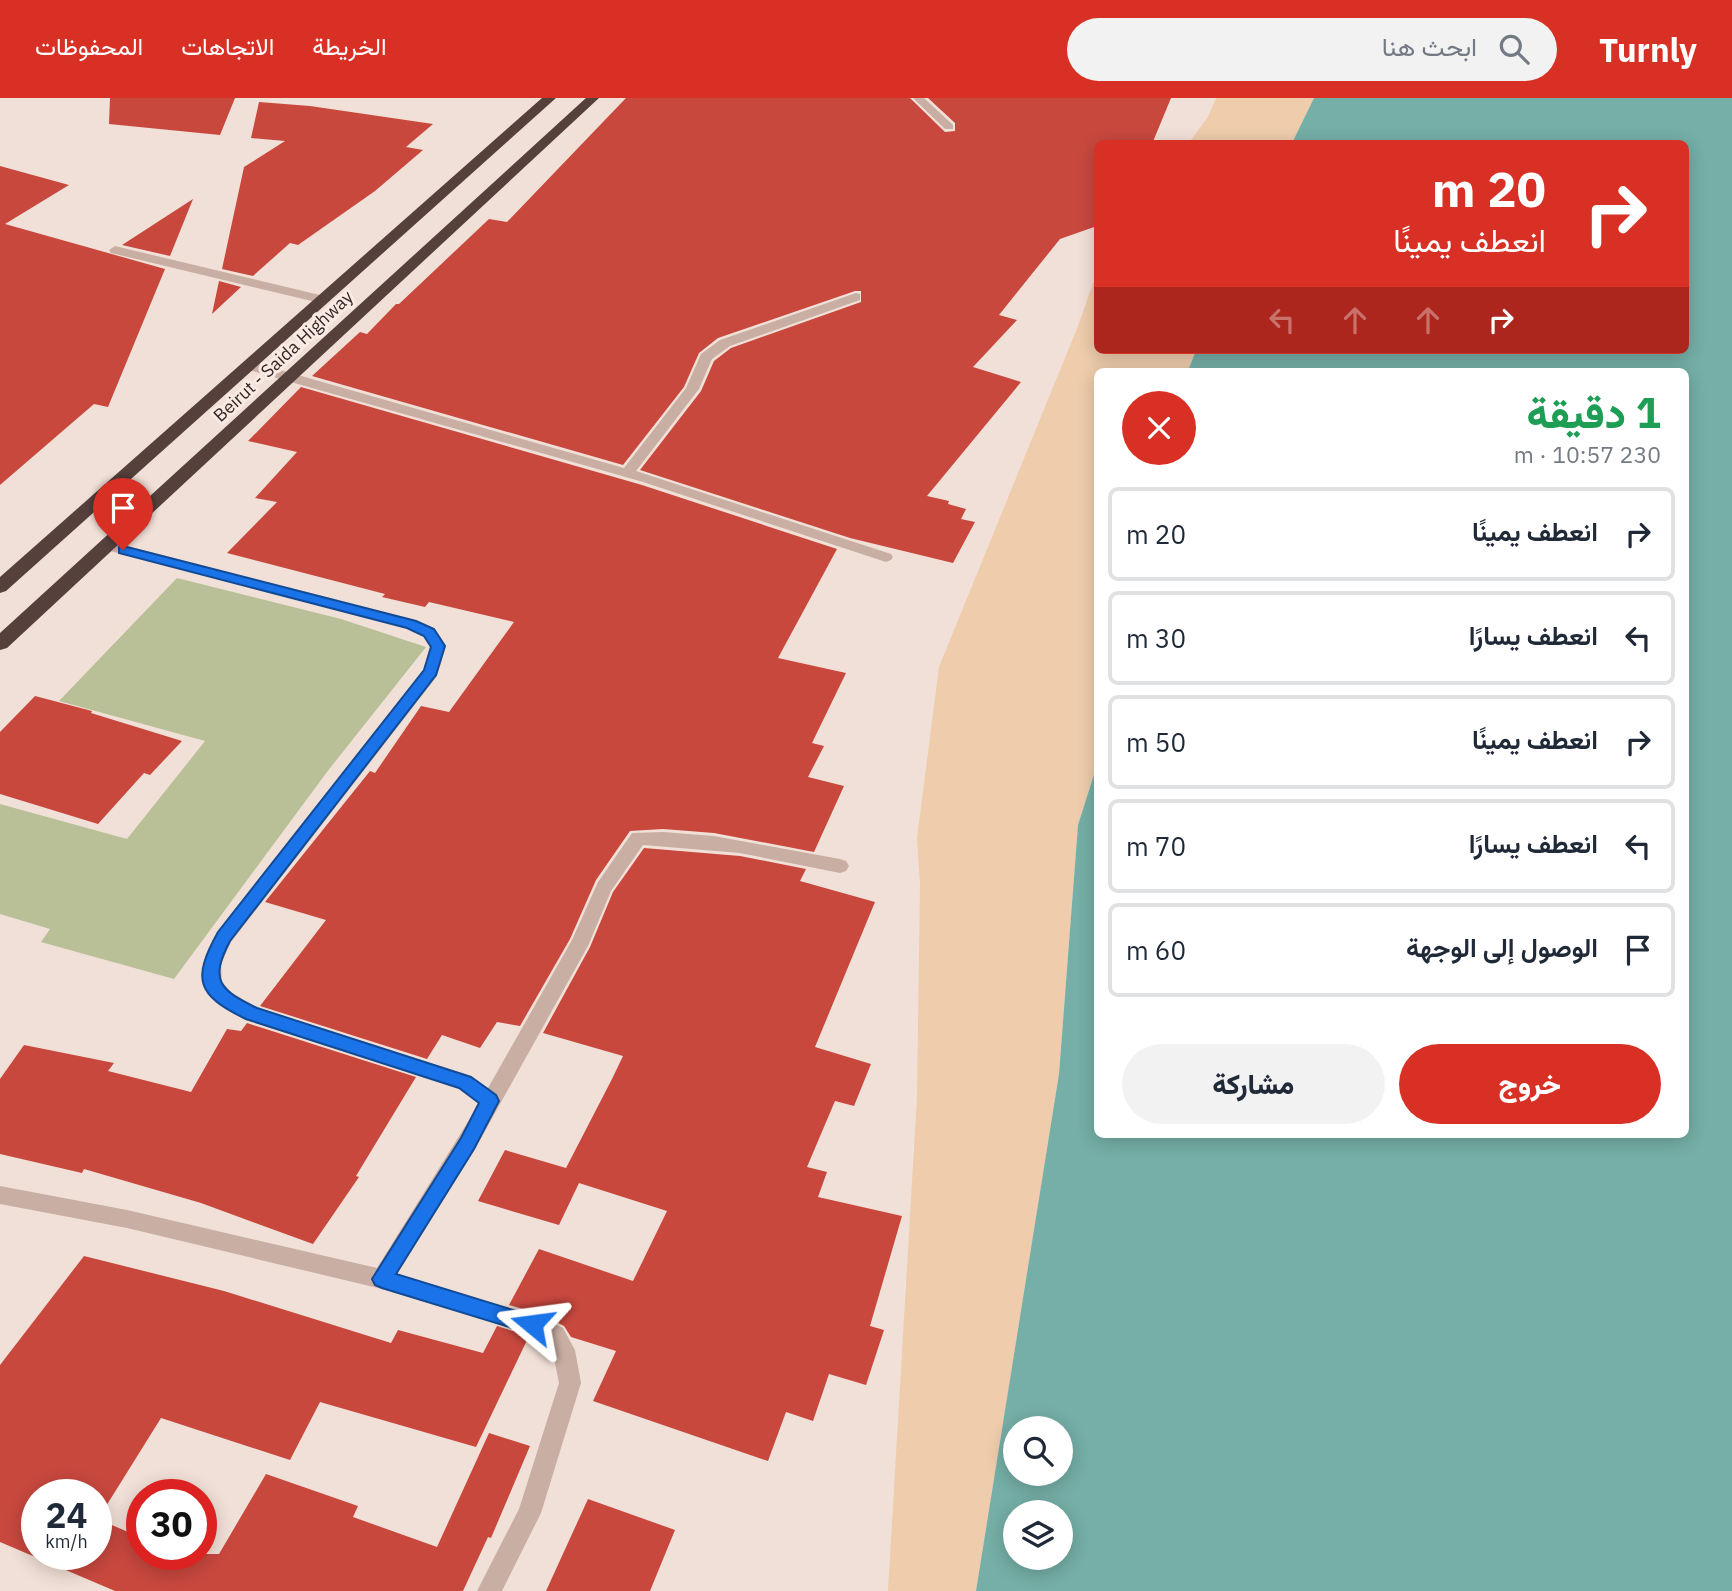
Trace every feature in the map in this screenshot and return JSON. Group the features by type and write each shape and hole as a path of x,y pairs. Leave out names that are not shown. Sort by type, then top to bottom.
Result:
{"highway":[{"name":"Beirut - Saida Highway","path":"0,587 320,299 550,98"},
{"name":"Beirut - Saida Highway","path":"0,645 104,545 593,98"}],"street":[{"path":"918,98 949,127"},
{"path":"115,250 320,299"},
{"path":"627,474 692,389 706,356 725,344 768,326 856,297"},
{"path":"247,365 627,474 807,528 886,556"},
{"path":"104,545 411,624 429,632 438,646 431,672 224,937 211,960 209,976 222,997 252,1014 465,1082 490,1101"},
{"path":"382,1279 468,1143 581,940 593,904 612,871 638,838 724,845 839,866"},
{"path":"0,1195 127,1219 382,1279 532,1324 555,1335 564,1350 570,1383 528,1513 489,1591"}],"green space":[{"path":"177,578 341,619 426,647 327,772 174,979 41,942 50,929 0,914 0,804 127,839 205,741 59,701"}],"sand":[{"path":"1216,98 1314,98 1293,140 1191,140 1208,117"},
{"path":"1094,281 1094,354 1194,354 1189,368 1094,368 1094,774 1078,825 1059,1074 976,1591 888,1591 917,1097 920,884 917,838 939,667"}],"water":[{"path":"1314,98 1732,98 1732,1591 976,1591 1003,1423 1003,1486 1073,1486 1073,1416 1004,1416 1059,1074 1078,825 1094,774 1094,1138 1689,1138 1689,368 1189,368 1194,354 1689,354 1689,140 1293,140"}],"building":[{"path":"110,98 235,98 220,135 109,124"},
{"path":"626,98 910,98 945,132 955,131 955,123 928,98 1171,98 1154,140 1094,140 1094,227 1060,239 999,315 1017,320 973,367 1021,382 927,496 949,501 948,504 966,509 961,519 975,522 953,563 850,538 640,470 701,391 714,361 731,348 861,302 861,291 718,338 699,353 684,387 623,465 312,376 360,332 367,334 489,219 507,222"},
{"path":"259,102 310,106 433,124 406,147 423,150 375,191 298,245 290,243 253,276 222,269 244,167 285,141 251,138"},
{"path":"0,166 69,185 5,224 165,269 108,407 94,404 0,485"},
{"path":"193,199 170,256 122,245"},
{"path":"219,281 241,287 212,314"},
{"path":"301,387 642,485 837,549 778,658 846,673 812,743 824,746 808,777 844,786 814,852 714,833 663,829 630,831 596,880 570,939 520,1026 497,1022 480,1048 442,1035 427,1059 260,1006 326,920 265,902 370,771 375,773 421,706 449,712 514,622 429,602 425,607 382,597 385,594 227,553 277,502 255,498 297,452 248,441"},
{"path":"35,696 92,711 91,713 182,741 150,775 144,773 98,824 0,794 0,732"},
{"path":"644,848 740,856 806,869 800,881 875,902 815,1047 871,1064 854,1106 835,1101 807,1167 827,1172 818,1197 902,1216 870,1326 884,1330 866,1385 829,1374 813,1421 786,1412 768,1461 593,1401 616,1351 571,1337 564,1326 541,1314 509,1305 539,1249 633,1281 667,1211 579,1183 559,1225 478,1201 505,1150 566,1168 623,1056 543,1033 590,947 613,892"},
{"path":"247,1023 416,1077 356,1176 359,1177 313,1244 201,1203 84,1169 82,1173 0,1154 0,1079 24,1045 114,1063 108,1071 191,1092 227,1029 241,1031"},
{"path":"84,1256 224,1291 391,1343 398,1330 483,1353 497,1326 529,1336 476,1447 320,1402 290,1460 161,1418 112,1497 112,1479 21,1479 21,1551 0,1542 0,1365"},
{"path":"489,1433 530,1446 491,1538 488,1537 463,1591 115,1591 66,1570 112,1570 112,1525 126,1531 126,1570 217,1570 217,1554 266,1474 358,1506 353,1517 437,1547"},
{"path":"588,1499 675,1530 650,1591 546,1591"}],"route":[{"path":"123,550 411,624 429,632 438,646 431,672 224,937 211,960 209,976 217,992 228,1002 252,1014 465,1082 490,1101 468,1143 382,1279 532,1324"}]}
